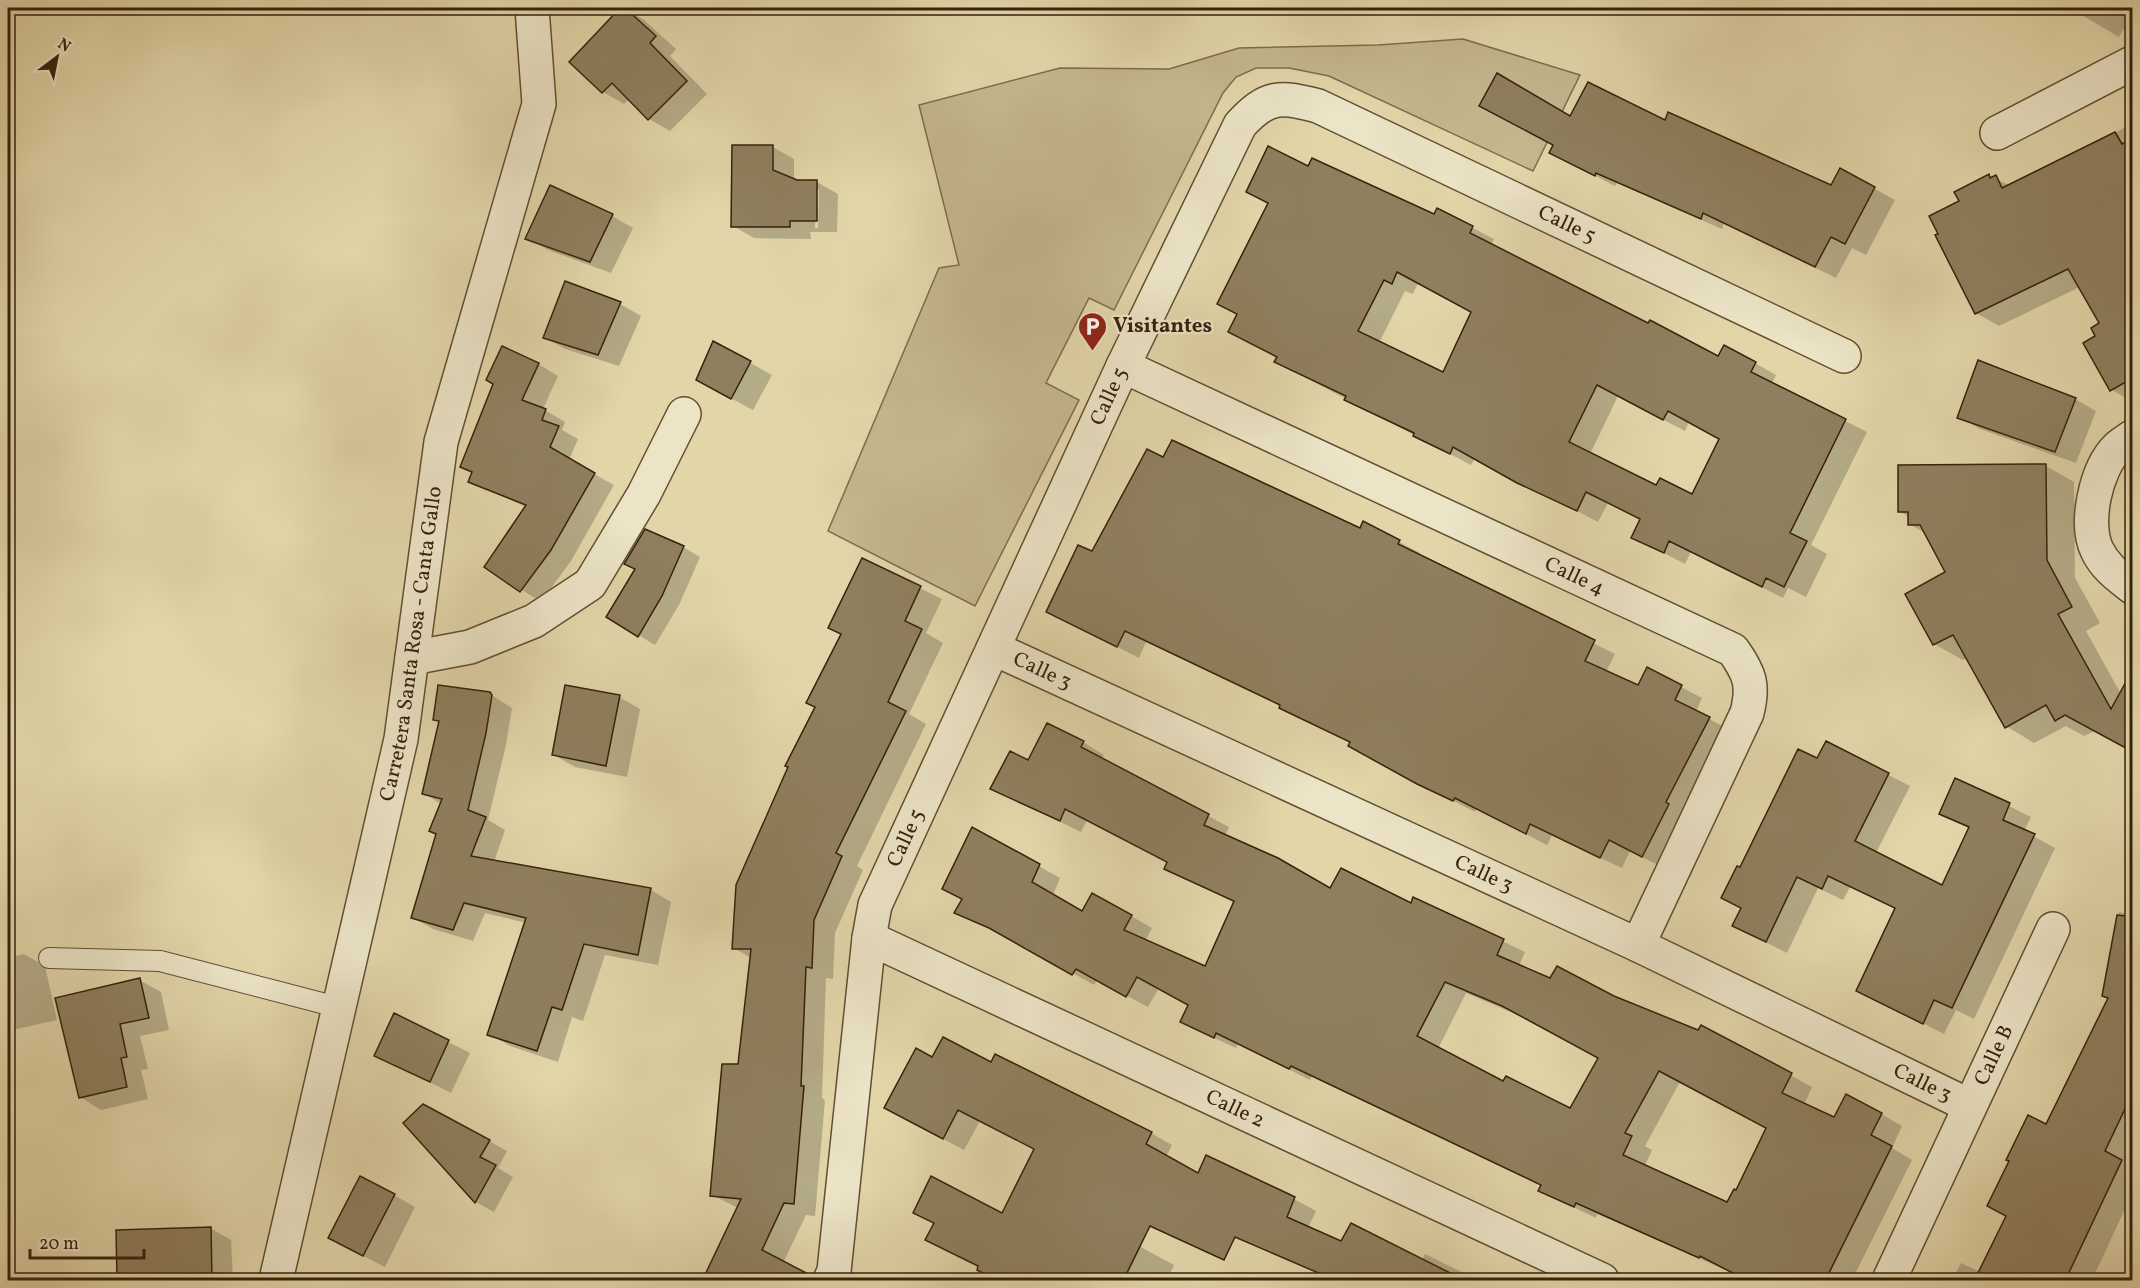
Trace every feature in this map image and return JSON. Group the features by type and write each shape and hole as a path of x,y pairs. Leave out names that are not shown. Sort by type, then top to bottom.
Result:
{"street":[{"name":"Carretera Santa Rosa - Canta Gallo","path":"276,1281 337,1007 401,739 441,442 539,104 532,8"},
{"path":"1997,134 2133,63"},
{"name":"Calle 5","path":"839,1277 868,938 875,905 995,649 1123,366 1240,124 1253,110 1266,102 1279,99 1292,99 1318,106 1844,356"},
{"name":"Calle 4","path":"1123,366 1733,650 1749,678 1752,694 1747,713 1638,945"},
{"path":"412,658 470,647 534,621 590,584 644,494 684,414"},
{"path":"2133,437 2116,448 2098,478 2091,518 2096,548 2110,570 2133,587"},
{"name":"Calle 3","path":"995,649 1638,945 1970,1106"},
{"name":"Calle B","path":"1889,1281 2053,929"},
{"name":"Calle 2","path":"868,938 1602,1281"}],"lane":[{"path":"49,958 160,961 337,1007"}],"shaded area":[{"path":"1463,39 1580,75 1533,171 1329,76 1289,68 1256,68 1236,77 1223,93 1114,310 1089,298 1046,383 1079,400 975,606 828,531 939,268 959,265 919,105 1060,68 1169,69 1239,48 1378,45"}],"building":[{"path":"620,8 625,8 656,36 650,43 687,81 648,120 612,83 602,93 569,62"},
{"path":"1497,73 1570,116 1588,82 1665,120 1668,112 1831,185 1840,168 1875,187 1845,244 1831,237 1815,267 1703,213 1701,219 1596,173 1595,176 1549,153 1553,145 1479,106"},
{"path":"2115,132 2122,144 2133,139 2133,382 2131,379 2110,391 2083,343 2095,336 2091,328 2099,323 2068,269 1975,314 1935,235 1938,234 1929,216 1959,201 1954,192 1989,174 1990,178 1996,175 2002,188"},
{"path":"732,145 773,145 773,170 797,180 817,180 817,221 790,221 790,227 731,227"},
{"path":"1268,146 1308,166 1312,158 1434,214 1437,208 1473,226 1470,233 1648,323 1650,320 1718,356 1724,345 1756,362 1751,372 1846,419 1790,533 1807,541 1784,587 1766,578 1762,587 1669,541 1664,553 1631,538 1640,519 1586,492 1577,511 1517,483 1453,447 1450,454 1413,436 1414,433 1344,400 1346,396 1274,362 1277,357 1228,332 1237,314 1217,304 1268,203 1246,192","holes":["1397,272 1471,312 1443,372 1358,331 1384,280 1392,284","1597,385 1663,420 1668,411 1719,439 1692,494 1660,478 1656,485 1569,442"]},
{"path":"550,185 613,214 590,262 525,239"},
{"path":"565,281 621,302 598,355 543,338"},
{"path":"713,341 751,361 731,399 696,380"},
{"path":"502,346 539,363 522,400 546,409 542,420 559,426 550,447 595,473 551,550 520,592 484,567 526,505 468,482 472,472 460,467 493,384 486,380"},
{"path":"1978,360 2076,398 2055,452 1957,418"},
{"path":"1172,440 1360,528 1363,521 1400,540 1398,544 1595,640 1585,661 1638,685 1647,667 1682,685 1675,700 1710,717 1666,802 1669,804 1642,857 1609,840 1600,858 1530,824 1526,834 1455,798 1453,801 1417,784 1348,746 1350,742 1279,708 1280,705 1125,631 1117,647 1046,612 1078,545 1092,551 1147,449 1163,457"},
{"path":"2046,464 2047,560 2072,607 2058,614 2111,709 2133,669 2133,752 2065,715 2055,721 2046,705 2005,728 1953,635 1933,645 1905,594 1945,572 1920,525 1908,525 1908,512 1898,512 1898,465"},
{"path":"645,529 684,546 662,596 638,637 606,617 635,569 624,564"},
{"path":"862,558 921,586 905,621 922,629 888,702 906,711 836,853 842,856 814,920 812,968 806,967 801,1086 804,1086 794,1204 784,1203 762,1250 812,1276 812,1281 702,1281 741,1199 710,1196 722,1064 738,1064 751,949 732,949 736,885 788,767 785,766 815,707 806,703 841,634 828,628"},
{"path":"438,685 490,692 492,695 486,733 468,810 486,817 471,856 651,888 638,955 584,944 562,1010 552,1007 537,1051 487,1035 526,918 464,903 453,930 411,918 436,834 429,831 442,799 422,794 439,721 433,720"},
{"path":"565,685 620,695 606,766 552,755"},
{"path":"1047,723 1084,741 1081,747 1209,814 1204,825 1278,858 1330,888 1341,868 1411,903 1413,897 1504,939 1497,955 1550,978 1557,966 1614,996 1698,1030 1701,1025 1792,1073 1782,1093 1834,1117 1846,1094 1882,1113 1871,1135 1892,1146 1825,1281 1748,1281 1700,1256 1699,1258 1576,1203 1574,1207 1538,1191 1541,1185 1291,1066 1289,1069 1216,1033 1214,1038 1180,1022 1188,1005 1137,977 1126,997 1076,969 1072,975 989,928 954,913 962,899 942,889 972,827 1040,864 1032,882 1082,911 1092,893 1132,915 1124,930 1205,966 1234,901 1164,869 1167,862 1065,809 1060,821 990,789 1010,751 1028,760","holes":["1445,982 1502,1006 1598,1058 1570,1108 1506,1076 1503,1081 1417,1036","1659,1071 1766,1128 1736,1190 1734,1189 1727,1202 1623,1155 1632,1136 1625,1133"]},
{"path":"1826,741 1889,773 1855,841 1942,885 1969,827 1939,814 1955,778 2010,803 2003,820 2035,834 1952,1008 1934,1000 1923,1024 1856,991 1895,908 1828,876 1822,889 1797,877 1766,942 1732,926 1741,908 1721,898 1737,866 1740,867 1798,749 1817,758"},
{"path":"2117,915 2133,917 2133,1092 2105,1151 2122,1160 2065,1281 1974,1281 2006,1216 1987,1206 2009,1161 2006,1160 2028,1115 2046,1124 2108,998 2102,996"},
{"path":"140,978 149,1018 120,1024 127,1057 121,1058 127,1087 79,1098 55,998"},
{"path":"394,1013 449,1040 430,1082 374,1056"},
{"path":"943,1037 991,1062 995,1054 1152,1132 1146,1144 1198,1173 1206,1155 1295,1197 1287,1217 1341,1241 1351,1223 1466,1281 1337,1281 1235,1237 1224,1260 1150,1226 1123,1281 998,1281 977,1270 978,1266 925,1240 934,1223 913,1213 931,1176 1002,1213 1034,1149 958,1110 943,1139 884,1108 916,1048 932,1057"},
{"path":"423,1104 490,1140 480,1157 496,1165 475,1203 403,1123"},
{"path":"360,1176 395,1194 363,1256 328,1238"},
{"path":"211,1227 212,1281 117,1281 116,1230"}],"place":[{"name":"Visitantes","path":"1092,352"}]}
